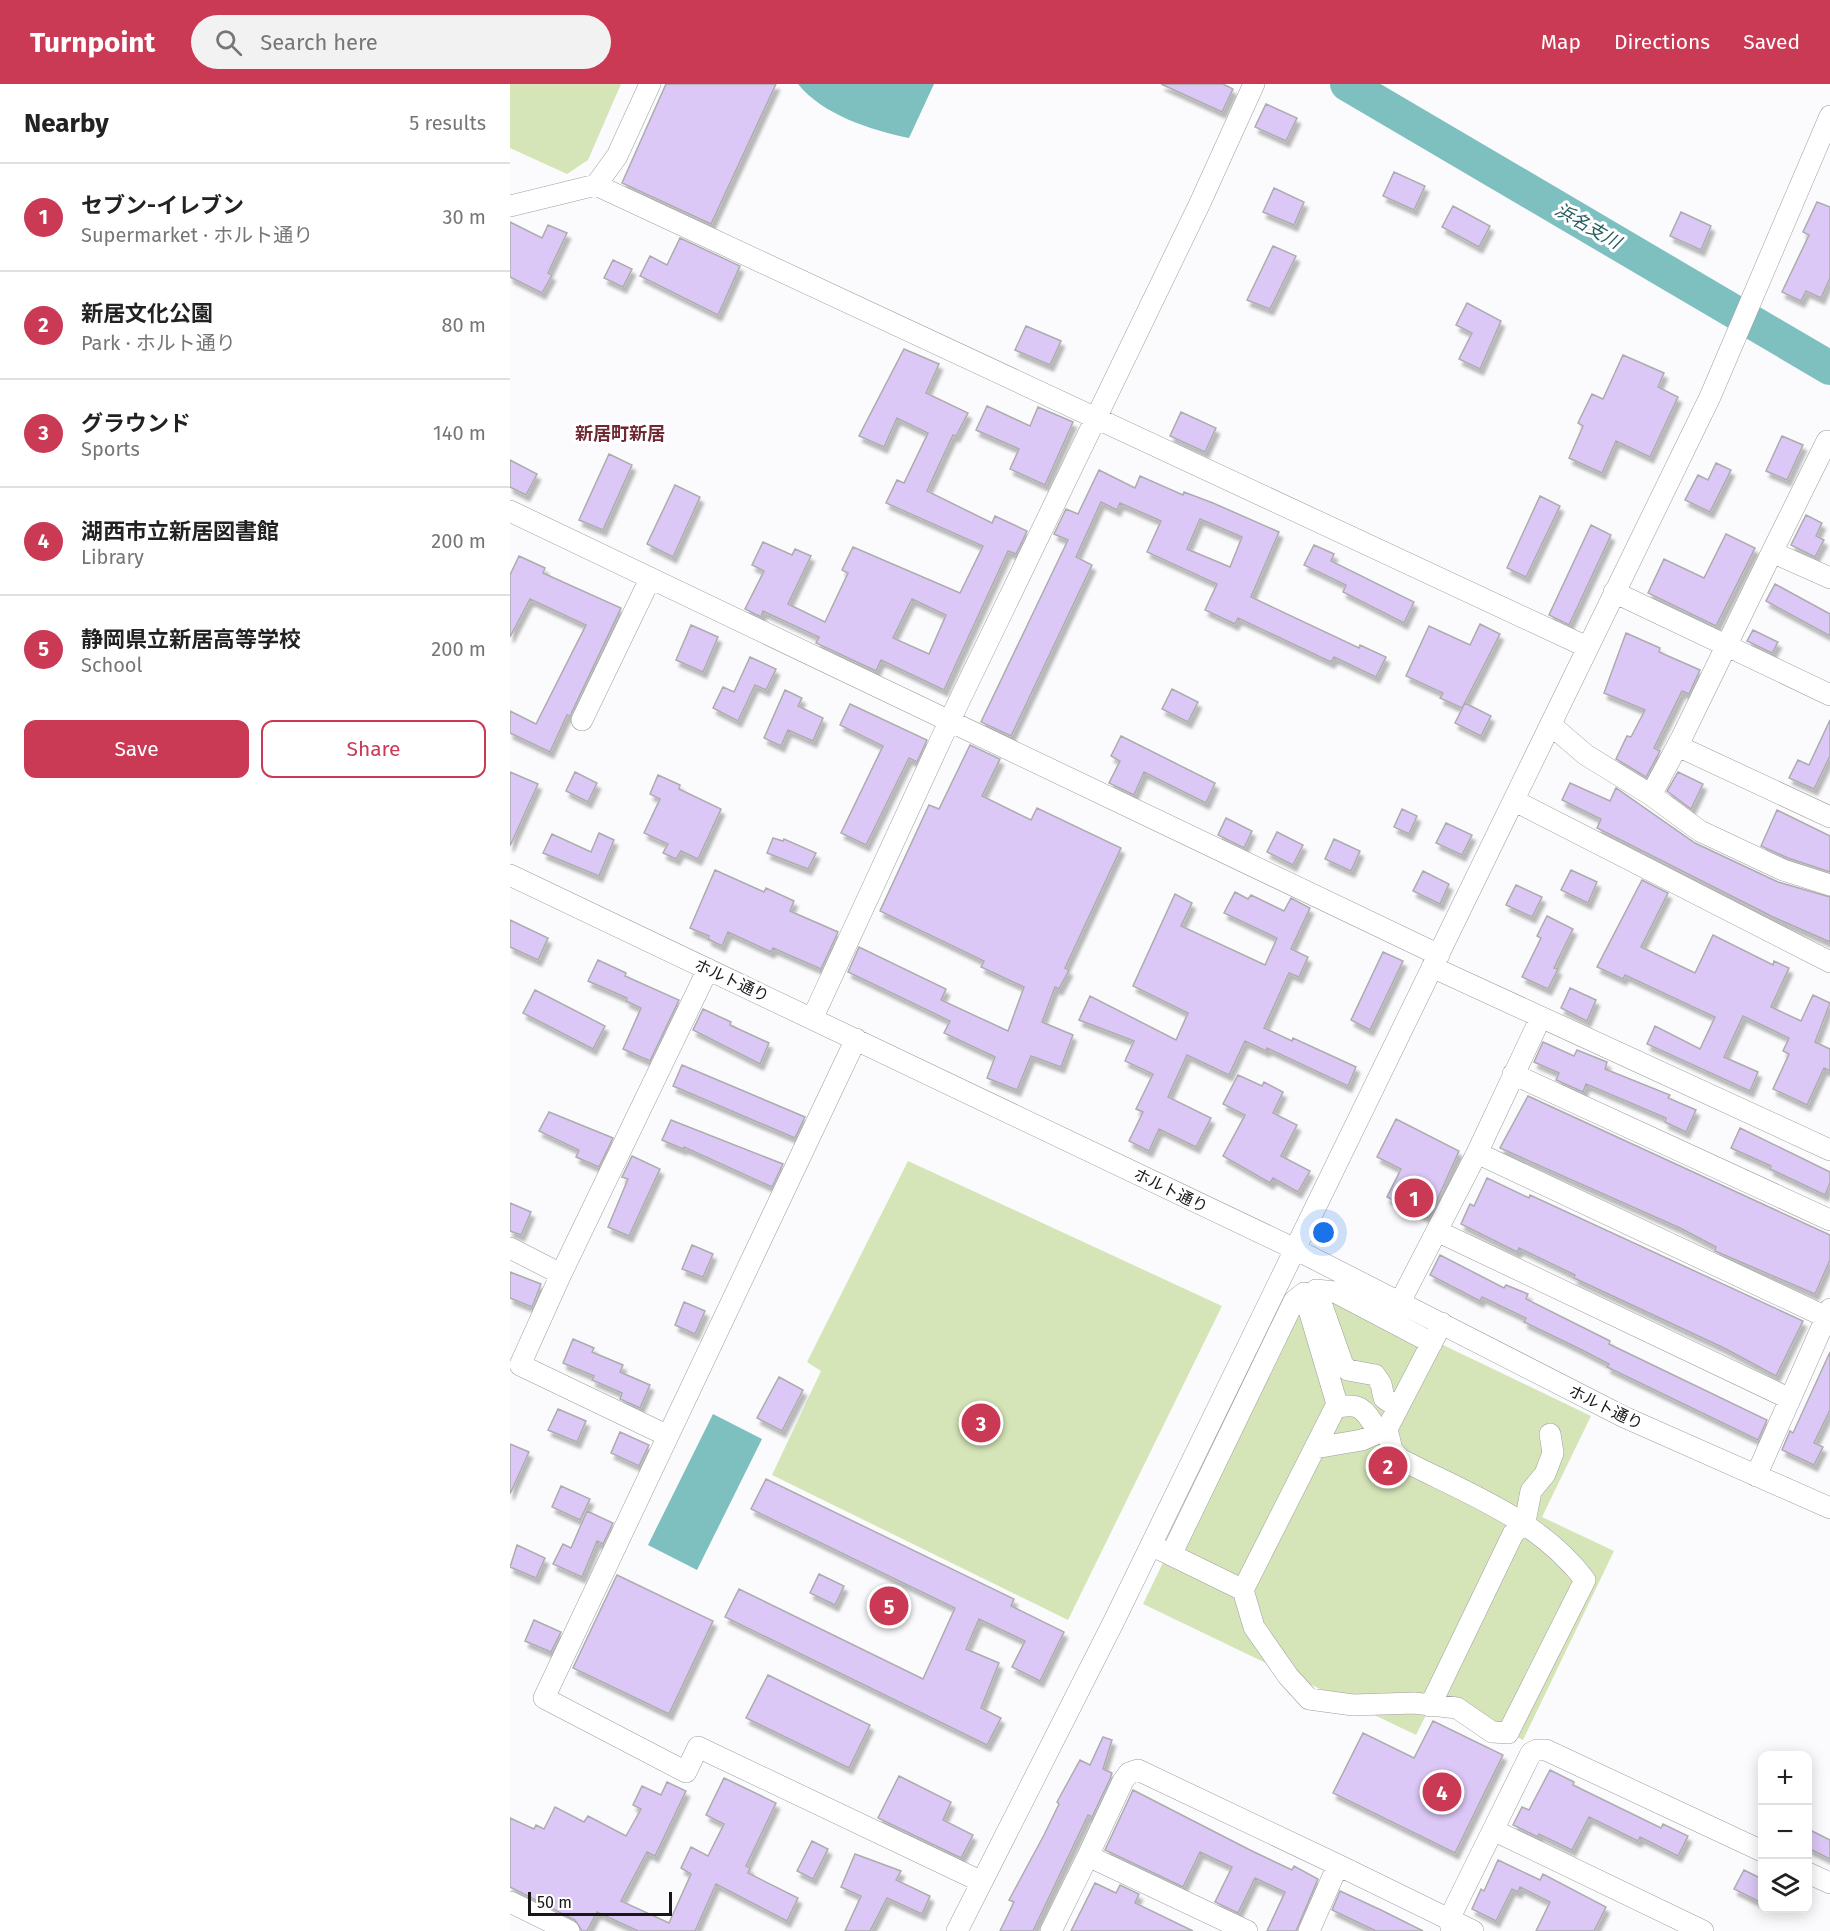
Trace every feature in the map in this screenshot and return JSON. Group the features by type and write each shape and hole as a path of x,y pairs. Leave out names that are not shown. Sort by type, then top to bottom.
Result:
{"street":[{"path":"596,185 617,156 650,84"},
{"path":"813,1017 949,722 1200,203 1254,84"},
{"path":"957,1931 1151,1545 1710,397 1759,284 1823,155 1830,117"},
{"path":"510,206 596,185 1587,647"},
{"path":"1651,795 1827,441 1830,443"},
{"path":"510,511 949,722 1435,961 1540,1019 1830,1150"},
{"path":"1772,552 1830,578"},
{"path":"582,720 650,579"},
{"path":"1614,592 1830,695"},
{"path":"1551,725 1586,754 1651,795 1700,831 1783,870 1830,885"},
{"path":"1680,739 1683,748 1830,817"},
{"path":"1515,801 1830,962"},
{"name":"ホルト通り","path":"510,874 813,1017 1295,1250 1624,1417 1830,1507"},
{"path":"666,1435 520,1365 561,1274 708,969"},
{"path":"1400,1302 1477,1153 1540,1019"},
{"path":"856,1039 666,1435 544,1698 686,1772 698,1747 982,1882"},
{"path":"1513,1074 1830,1220"},
{"path":"1477,1153 1828,1313 1756,1476"},
{"path":"1437,1231 1790,1399"},
{"path":"510,1248 561,1274"},
{"path":"1171,1555 1294,1301 1311,1292 1335,1292 1432,1343"},
{"path":"1311,1292 1343,1365 1348,1370 1375,1375 1381,1384 1384,1398 1398,1408"},
{"path":"1311,1292 1337,1404 1343,1406 1365,1411 1383,1431 1392,1450 1400,1460 1525,1522 1570,1560 1585,1580 1508,1733 1492,1732 1457,1708 1414,1703 1353,1705 1309,1699 1288,1676 1254,1627 1243,1590 1315,1448 1343,1406 1348,1370"},
{"path":"1315,1448 1362,1440 1383,1431 1398,1408 1442,1323"},
{"path":"1430,1706 1513,1534 1525,1522 1531,1491 1545,1474 1553,1453 1550,1434"},
{"path":"1151,1545 1243,1590"},
{"path":"1451,1925 1493,1830 1531,1754 1537,1750 1546,1750 1758,1849"},
{"path":"1051,1931 1123,1781 1129,1773 1138,1770 1338,1865 1451,1925 1473,1931"},
{"path":"1493,1830 1703,1931"},
{"path":"1088,1856 1247,1931"},
{"path":"1309,1931 1338,1865"},
{"path":"1812,1875 1830,1883"},
{"path":"510,1902 569,1931"}],"green space":[{"path":"510,84 621,84 588,160 567,174 510,148"},
{"path":"908,1161 1222,1306 1068,1620 772,1475 821,1371 807,1362"},
{"path":"1314,1283 1591,1416 1542,1517 1614,1551 1523,1740 1435,1697 1416,1735 1143,1604 1293,1293"}],"water":[{"path":"798,84 934,84 909,138 864,126 834,113 808,95"},
{"path":"713,1414 762,1439 697,1570 648,1545"}],"building":[{"path":"666,84 776,84 711,224 622,183"},
{"path":"1161,84 1223,84 1233,89 1222,112"},
{"path":"1266,104 1297,118 1286,141 1255,127"},
{"path":"1394,172 1425,186 1414,210 1383,196"},
{"path":"1274,188 1304,202 1294,225 1263,212"},
{"path":"1817,202 1830,207 1830,278 1821,298 1806,291 1801,301 1782,292 1809,235 1803,232"},
{"path":"1453,206 1490,226 1479,247 1442,227"},
{"path":"1681,212 1711,226 1701,250 1670,236"},
{"path":"510,222 542,238 548,225 567,233 548,273 552,275 542,293 510,277"},
{"path":"680,238 740,266 718,315 640,276 650,256 667,265"},
{"path":"1273,246 1296,256 1270,309 1247,300"},
{"path":"613,260 632,269 623,287 604,278"},
{"path":"1467,303 1501,321 1480,369 1459,359 1472,333 1456,325"},
{"path":"1026,326 1061,341 1050,365 1015,350"},
{"path":"904,349 939,364 926,393 968,413 956,436 953,435 927,491 992,523 995,516 1027,531 1016,554 1008,551 944,690 881,660 876,671 816,643 819,637 763,611 761,617 745,609 764,571 752,565 763,542 792,555 795,549 811,556 788,604 825,622 848,573 842,570 853,547 960,593 983,546 886,503 897,480 904,483 928,433 897,418 884,447 859,436","holes":["912,599 946,615 929,654 893,638"]},
{"path":"1623,355 1664,373 1658,387 1678,397 1650,457 1616,441 1602,473 1569,458 1583,426 1578,423 1592,394 1603,399"},
{"path":"987,406 1030,426 1038,407 1073,422 1045,485 1010,469 1019,449 976,430"},
{"path":"1181,412 1216,428 1205,452 1170,436"},
{"path":"1782,436 1803,445 1787,480 1766,471"},
{"path":"609,454 632,465 603,530 579,520"},
{"path":"510,460 537,474 526,495 510,487"},
{"path":"1716,463 1731,470 1710,512 1685,500 1698,475 1708,480"},
{"path":"1099,470 1135,488 1140,476 1183,495 1184,492 1213,503 1279,532 1251,597 1359,648 1360,645 1386,657 1376,677 1334,657 1331,662 1238,618 1235,624 1205,610 1217,584 1147,552 1161,521 1120,503 1117,510 1101,502 1076,557 1092,565 1011,736 981,722 1068,540 1054,534 1066,509 1078,514","holes":["1200,519 1242,537 1230,567 1187,549"]},
{"path":"675,485 700,497 673,557 647,544"},
{"path":"1540,496 1560,506 1526,577 1507,568"},
{"path":"1806,515 1822,523 1816,536 1824,540 1815,557 1791,545"},
{"path":"1591,525 1611,535 1569,625 1549,615"},
{"path":"1726,534 1755,548 1716,626 1648,593 1664,559 1704,578"},
{"path":"1314,545 1334,554 1331,561 1414,602 1404,623 1343,592 1346,585 1304,565"},
{"path":"519,556 545,568 543,573 621,608 570,716 567,715 550,752 510,733 510,711 536,724 586,625 530,599 510,637 510,575"},
{"path":"1775,584 1830,614 1830,636 1766,601"},
{"path":"1480,624 1500,634 1462,708 1440,698 1443,693 1406,676 1429,626 1470,645"},
{"path":"691,625 718,637 703,672 676,660"},
{"path":"1753,630 1778,642 1772,653 1747,641"},
{"path":"1626,633 1660,648 1659,652 1700,670 1689,694 1682,691 1654,748 1660,751 1646,777 1616,759 1627,736 1631,737 1645,710 1604,693"},
{"path":"750,657 776,669 766,690 755,685 738,721 713,708 723,687 734,692"},
{"path":"1172,689 1198,702 1188,722 1162,709"},
{"path":"785,690 802,698 798,706 823,718 813,741 788,730 781,746 764,738"},
{"path":"1465,703 1491,716 1481,736 1455,723"},
{"path":"850,704 927,740 917,762 909,758 866,845 841,833 883,746 840,725"},
{"path":"1830,720 1830,756 1814,789 1789,778 1798,760 1809,765"},
{"path":"1121,736 1215,783 1206,803 1144,772 1134,795 1109,783 1120,761 1111,756"},
{"path":"970,745 1000,759 982,796 1031,820 1037,808 1121,848 1065,968 1069,970 1059,989 1055,987 1042,1022 1073,1035 1061,1067 1031,1056 1017,1090 987,1078 995,1057 944,1033 950,1021 848,972 859,947 946,989 941,1000 1008,1031 1024,987 981,967 984,961 880,911 929,805 939,809"},
{"path":"510,772 538,784 510,846"},
{"path":"575,772 597,783 588,802 566,791"},
{"path":"1678,772 1703,784 1691,809 1667,791"},
{"path":"658,775 680,785 679,789 721,809 698,859 681,851 676,859 663,853 668,844 644,833 660,799 650,794"},
{"path":"1570,783 1610,801 1616,788 1695,843 1778,882 1830,897 1830,942 1773,917 1597,828 1601,819 1562,800"},
{"path":"1402,809 1417,816 1409,834 1394,827"},
{"path":"1777,810 1830,836 1830,872 1761,846"},
{"path":"1226,818 1252,831 1244,848 1218,835"},
{"path":"1446,823 1472,835 1462,855 1436,843"},
{"path":"1277,832 1303,845 1293,865 1267,852"},
{"path":"599,833 614,840 599,876 543,853 552,834 591,852"},
{"path":"773,838 783,841 784,839 816,853 808,869 767,853"},
{"path":"1334,839 1360,851 1351,871 1325,859"},
{"path":"715,870 764,892 766,888 794,901 790,911 838,932 821,969 773,948 771,952 728,932 722,946 708,939 709,936 690,928"},
{"path":"1571,870 1597,882 1588,903 1561,890"},
{"path":"1423,871 1449,884 1440,904 1413,891"},
{"path":"1642,880 1668,893 1641,947 1695,973 1713,935 1773,965 1774,961 1789,968 1771,1007 1801,1021 1813,995 1830,1003 1815,1042 1830,1049 1830,1071 1824,1068 1807,1105 1773,1089 1789,1054 1783,1051 1789,1038 1743,1016 1724,1057 1758,1072 1750,1091 1647,1044 1655,1026 1700,1049 1715,1017 1625,975 1623,979 1597,967"},
{"path":"1516,885 1542,897 1532,917 1506,905"},
{"path":"1235,892 1248,899 1251,895 1284,911 1291,898 1310,908 1291,949 1308,957 1299,977 1289,973 1264,1028 1292,1041 1293,1038 1356,1067 1348,1086 1267,1048 1266,1051 1245,1041 1229,1075 1187,1055 1168,1097 1211,1118 1196,1147 1159,1129 1149,1151 1129,1141 1143,1112 1136,1109 1153,1074 1125,1061 1134,1041 1079,1020 1090,996 1176,1040 1188,1013 1133,986 1175,894 1192,903 1181,926 1265,965 1277,938 1224,913"},
{"path":"1547,916 1573,929 1554,968 1558,969 1548,989 1522,977 1541,938 1537,936"},
{"path":"510,920 548,938 538,960 510,947"},
{"path":"1383,952 1403,961 1370,1030 1351,1020"},
{"path":"598,960 626,973 625,976 679,1000 650,1061 623,1049 641,1008 626,1001 627,998 588,981"},
{"path":"1570,988 1596,1000 1587,1021 1561,1008"},
{"path":"535,990 605,1026 593,1049 523,1013"},
{"path":"703,1009 731,1022 730,1025 769,1043 760,1064 693,1030"},
{"path":"1543,1042 1574,1056 1577,1050 1607,1062 1605,1069 1670,1095 1668,1098 1696,1110 1686,1132 1665,1122 1666,1118 1586,1084 1583,1092 1556,1080 1559,1073 1534,1062"},
{"path":"682,1065 805,1117 795,1138 673,1086"},
{"path":"1238,1075 1262,1086 1264,1082 1283,1092 1273,1113 1297,1125 1281,1156 1310,1171 1298,1192 1273,1178 1270,1183 1223,1156 1245,1115 1223,1104"},
{"path":"1528,1096 1830,1235 1830,1260 1815,1294 1715,1251 1716,1247 1680,1228 1500,1148"},
{"path":"549,1112 613,1138 599,1167 576,1157 579,1150 539,1131"},
{"path":"1396,1119 1459,1151 1429,1218 1387,1197 1401,1169 1377,1157"},
{"path":"671,1120 783,1164 772,1187 684,1147 683,1149 662,1140"},
{"path":"1740,1128 1830,1172 1830,1183 1825,1195 1731,1148"},
{"path":"632,1156 660,1169 629,1236 608,1227 628,1179 622,1177"},
{"path":"1487,1178 1529,1198 1530,1195 1803,1321 1776,1376 1724,1348 1574,1278 1575,1275 1519,1248 1517,1252 1461,1224 1470,1204 1474,1206"},
{"path":"510,1203 531,1212 521,1235 510,1231"},
{"path":"692,1245 713,1254 703,1277 682,1269"},
{"path":"1440,1255 1504,1288 1506,1285 1528,1294 1526,1299 1610,1341 1609,1344 1767,1420 1758,1440 1607,1367 1609,1364 1524,1322 1526,1318 1482,1297 1480,1301 1430,1275"},
{"path":"510,1272 541,1284 532,1307 510,1298"},
{"path":"684,1302 705,1311 695,1334 675,1325"},
{"path":"573,1339 594,1348 592,1352 623,1365 620,1372 650,1385 640,1408 620,1399 622,1393 592,1380 594,1376 563,1363"},
{"path":"1830,1352 1830,1410 1814,1443 1823,1447 1814,1465 1782,1450 1790,1431 1793,1433"},
{"path":"779,1377 803,1390 782,1431 757,1418"},
{"path":"558,1409 586,1421 577,1442 548,1430"},
{"path":"620,1432 649,1445 639,1466 611,1453"},
{"path":"510,1444 529,1452 510,1494"},
{"path":"766,1479 1014,1599 1011,1606 1064,1632 1040,1681 1012,1667 1025,1641 979,1619 966,1649 999,1663 981,1708 1001,1718 987,1745 725,1617 739,1589 923,1679 955,1608 751,1509"},
{"path":"561,1486 590,1499 580,1520 552,1507"},
{"path":"587,1511 613,1523 603,1544 597,1541 582,1577 553,1564 563,1544 571,1548"},
{"path":"517,1545 545,1558 536,1578 510,1567"},
{"path":"819,1574 844,1586 835,1605 810,1593"},
{"path":"617,1575 713,1621 669,1714 573,1668"},
{"path":"534,1620 561,1632 551,1652 525,1641"},
{"path":"768,1675 870,1725 849,1768 746,1718"},
{"path":"1433,1721 1503,1755 1455,1853 1333,1793 1363,1733 1414,1758"},
{"path":"1103,1737 1112,1740 1103,1769 1112,1773 1110,1779 1092,1817 1088,1815 1033,1931 1000,1931 1014,1902 1009,1900 1044,1835 1059,1804 1057,1802 1080,1760 1090,1765"},
{"path":"1550,1770 1574,1782 1573,1785 1661,1828 1663,1824 1688,1836 1678,1856 1640,1837 1638,1841 1589,1817 1572,1850 1539,1834 1538,1837 1513,1825 1522,1807 1529,1810"},
{"path":"899,1776 951,1802 943,1820 973,1835 961,1858 878,1818"},
{"path":"724,1778 776,1803 746,1866 750,1868 748,1873 798,1898 787,1921 716,1884 695,1931 638,1931 597,1912 587,1931 582,1931 575,1920 510,1887 510,1818 534,1829 536,1825 544,1829 555,1807 584,1822 588,1816 626,1836 641,1809 633,1805 642,1786 661,1795 667,1782 686,1791 655,1856 647,1852 621,1901 669,1923 691,1874 681,1868 691,1847 708,1856 724,1824 706,1815"},
{"path":"1133,1790 1252,1851 1292,1870 1294,1866 1318,1879 1296,1931 1267,1931 1285,1892 1255,1878 1238,1913 1215,1902 1232,1867 1200,1852 1183,1887 1105,1850"},
{"path":"1812,1831 1830,1840 1830,1859 1812,1850"},
{"path":"812,1841 828,1849 813,1879 797,1871"},
{"path":"855,1854 901,1871 896,1880 930,1896 922,1914 887,1898 870,1931 845,1931 861,1896 841,1887"},
{"path":"1498,1860 1540,1880 1543,1874 1606,1907 1594,1931 1536,1931 1550,1902 1520,1887 1518,1892 1512,1889 1496,1921 1472,1909 1481,1889 1484,1891"},
{"path":"1744,1870 1758,1877 1758,1901 1734,1889"},
{"path":"1095,1883 1116,1893 1120,1885 1139,1894 1135,1903 1193,1931 1071,1931"},
{"path":"1340,1891 1423,1931 1376,1931 1332,1910"}],"waterway":[{"name":"浜名支川","path":"1347,84 1830,368"}],"place":[{"name":"セブン-イレブン","path":"1414,1198"},
{"name":"グラウンド","path":"981,1423"},
{"name":"新居文化公園","path":"1388,1466"},
{"name":"静岡県立新居高等学校","path":"889,1606"},
{"name":"湖西市立新居図書館","path":"1442,1792"}],"district":[{"name":"新居町新居","path":"620,434"}]}
